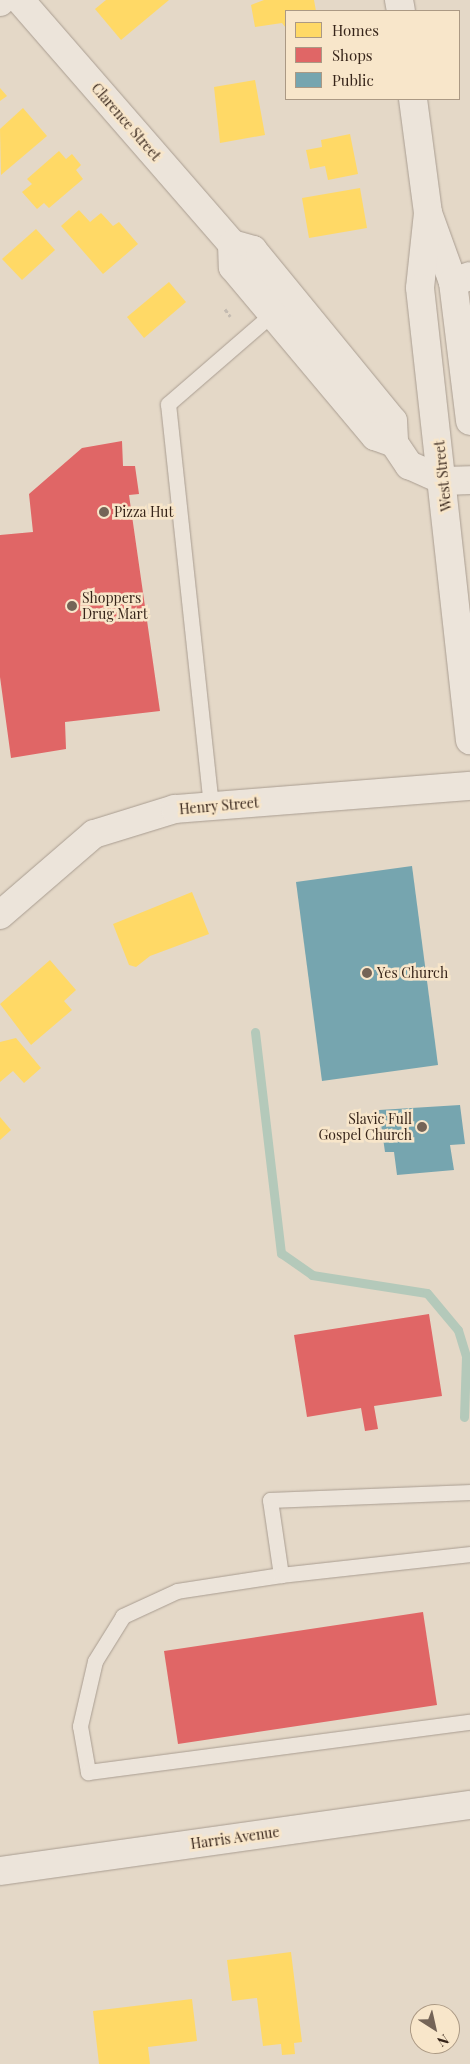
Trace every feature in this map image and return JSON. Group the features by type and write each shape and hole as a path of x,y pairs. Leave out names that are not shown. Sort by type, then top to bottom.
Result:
{"main road":[{"name":"Clarence Street","path":"20,0 232,244 253,250 393,421 394,443 409,465 457,481"},
{"name":"West Street","path":"412,100 428,213 420,288 457,481 470,740"},
{"name":"West Street","path":"428,213 461,279 470,421"},
{"name":"Clarence Street","path":"232,244 234,267 375,436 394,443"},
{"name":"Henry Street","path":"0,915 94,834 175,809 470,786"},
{"name":"Harris Avenue","path":"0,1871 470,1805"}],"lane":[{"path":"210,806 168,404 272,313"},
{"path":"281,1575 270,1500 470,1492"},
{"path":"470,1554 281,1575 177,1591 123,1616 95,1661 80,1726 88,1772 470,1722"}],"path":[{"path":"225,309 230,316"}],"building: Homes":[{"path":"106,0 169,0 121,40 95,9"},
{"path":"264,0 314,0 316,10 285,10 285,27 282,23 255,27 251,5"},
{"path":"255,80 265,135 220,143 214,87"},
{"path":"0,88 7,96 0,101"},
{"path":"23,108 47,136 1,175 0,129"},
{"path":"350,134 358,174 328,180 325,166 310,169 306,150 322,147 321,140"},
{"path":"59,151 66,159 72,154 81,165 76,170 83,179 49,208 44,203 37,209 22,192 32,184 27,179"},
{"path":"360,188 367,228 309,238 302,198"},
{"path":"79,210 90,222 101,213 113,226 119,222 138,244 103,274 61,226"},
{"path":"36,229 55,250 22,280 2,259"},
{"path":"169,282 186,302 144,338 127,317"},
{"path":"192,892 209,934 150,956 136,967 129,965 113,924"},
{"path":"50,960 76,990 64,1001 72,1010 31,1045 0,1004"},
{"path":"16,1038 41,1068 24,1083 13,1071 0,1082 0,1042"},
{"path":"0,1117 11,1130 0,1140"},
{"path":"291,1952 302,2042 294,2043 295,2054 282,2055 281,2044 263,2046 257,1998 232,2001 227,1960"},
{"path":"192,1999 197,2041 148,2047 150,2064 99,2064 93,2011"}],"building: Shops":[{"name":"Shoppers Drug Mart","path":"122,441 123,466 135,466 139,494 129,495 160,711 65,722 66,749 11,758 0,677 0,535 33,532 29,494 82,448"},
{"path":"429,1314 442,1396 374,1406 378,1429 365,1431 361,1408 307,1417 294,1335"},
{"path":"423,1612 437,1705 178,1744 164,1651"}],"building: Public":[{"name":"Yes Church","path":"412,866 438,1065 322,1081 296,882"},
{"name":"Slavic Full Gospel Church","path":"460,1105 465,1144 450,1145 454,1170 397,1175 394,1152 385,1152 379,1110"}],"waterway":[{"path":"255,1032 281,1253 312,1275 427,1293 458,1330 466,1357 464,1417"}],"place":[{"name":"Pizza Hut","path":"104,512"},
{"name":"Shoppers Drug Mart","path":"72,606"},
{"name":"Yes Church","path":"367,973"},
{"name":"Slavic Full Gospel Church","path":"422,1127"}]}
